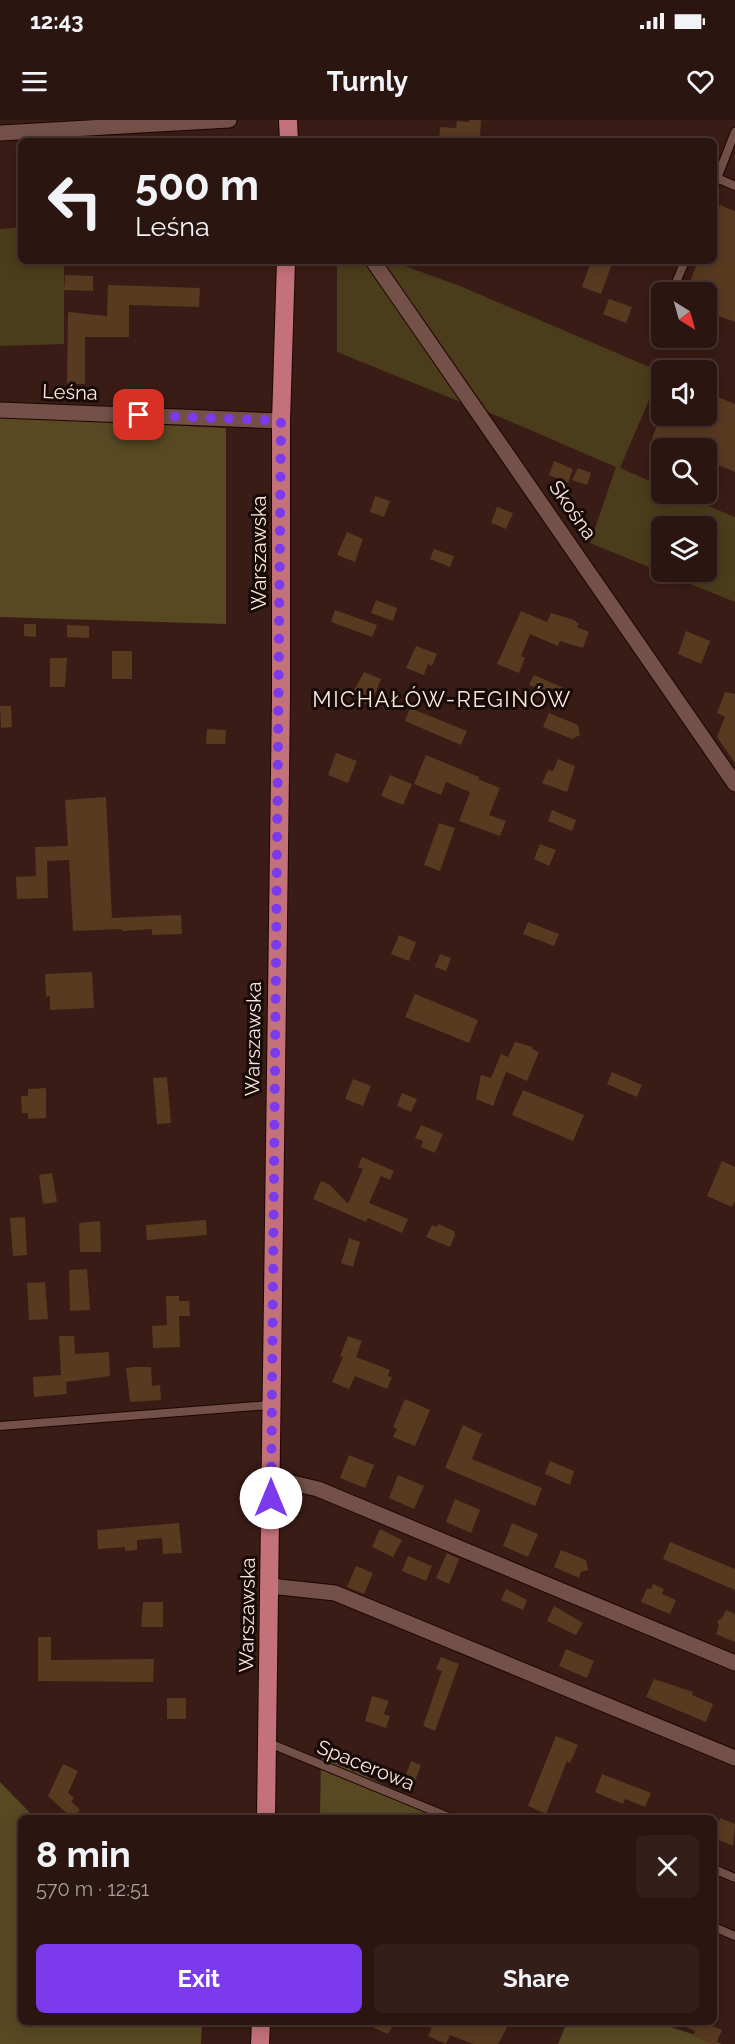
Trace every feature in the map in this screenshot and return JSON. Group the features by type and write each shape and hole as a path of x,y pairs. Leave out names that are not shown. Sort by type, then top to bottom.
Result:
{"main road":[{"path":"288,120 289,138"},
{"name":"Warszawska","path":"266,1815 281,699 281,421 286,264"},
{"path":"261,2025 261,2044"}],"street":[{"path":"0,133 229,120"},
{"name":"Skośna","path":"375,264 735,784"},
{"name":"Leśna","path":"0,410 281,421"},
{"path":"272,1476 284,1482 318,1488 735,1663"},
{"path":"270,1586 336,1593 735,1758"}],"lane":[{"path":"717,180 732,147 735,132"},
{"path":"717,182 735,186"},
{"path":"676,282 684,264"},
{"path":"0,1426 270,1405"},
{"name":"Spacerowa","path":"268,1742 444,1815"},
{"path":"717,1870 735,1878"},
{"path":"717,1928 735,1936"}],"shaded area":[{"path":"18,227 18,264 64,264 64,344 0,346 0,229"},
{"path":"337,264 368,264 468,405 337,352"},
{"path":"385,264 399,264 460,286 651,368 651,395 620,468 651,482 651,504 703,504 735,517 735,602 686,582 717,582 717,516 651,516 651,568 590,543 616,467 488,412"},
{"path":"0,417 226,428 226,624 0,617"},
{"path":"321,1754 446,1815 320,1815"},
{"path":"0,1782 32,1815 18,1815 18,2025 202,2025 201,2044 0,2044"},
{"path":"566,2025 665,2025 722,2044 558,2044"}],"building":[{"path":"469,120 481,120 480,136 439,138 440,127 456,128 457,121 469,122"},
{"path":"720,205 735,211 735,322 717,315 717,282 690,282 697,264 717,264 717,212"},
{"path":"590,264 612,264 601,294 582,287"},
{"path":"65,275 93,276 93,291 64,290"},
{"path":"108,285 200,288 199,307 129,305 129,337 85,337 85,384 67,384 68,312 107,316"},
{"path":"609,299 632,307 626,323 603,314"},
{"path":"717,397 735,404 735,472 717,465 717,438 652,438 657,426 717,426"},
{"path":"554,461 573,469 568,483 549,475"},
{"path":"578,468 591,473 587,485 572,480"},
{"path":"375,496 390,501 384,517 370,512"},
{"path":"497,507 513,513 506,529 491,523"},
{"path":"347,532 363,539 355,562 337,555"},
{"path":"434,549 454,556 450,567 430,559"},
{"path":"376,600 397,608 393,621 371,613"},
{"path":"335,610 377,625 372,637 331,622"},
{"path":"521,611 547,622 551,613 574,620 579,624 577,627 589,632 583,648 560,641 558,646 530,634 521,656 525,658 519,673 497,664"},
{"path":"24,624 36,624 36,637 24,636"},
{"path":"67,625 89,626 89,638 67,637"},
{"path":"686,631 710,641 701,664 678,654"},
{"path":"416,646 437,654 432,666 428,664 424,675 406,668"},
{"path":"112,651 132,651 132,679 112,679"},
{"path":"50,658 67,658 65,687 50,687"},
{"path":"364,672 381,679 370,706 351,696"},
{"path":"534,675 564,688 560,698 529,685"},
{"path":"725,692 735,694 735,763 717,737 725,717 717,713"},
{"path":"0,706 11,706 12,727 1,728"},
{"path":"410,708 467,731 461,745 405,721"},
{"path":"549,713 578,725 580,735 572,739 543,727"},
{"path":"207,729 226,730 225,744 206,744"},
{"path":"336,753 357,761 348,783 328,775"},
{"path":"426,755 500,788 489,815 506,821 500,836 459,821 470,792 446,782 441,795 414,784"},
{"path":"558,759 575,766 567,792 542,783 548,770 553,771"},
{"path":"390,775 412,784 403,805 381,796"},
{"path":"106,797 112,918 181,915 182,934 152,935 152,929 73,931 69,860 47,861 48,898 17,899 16,877 36,876 35,847 68,846 65,800"},
{"path":"552,810 576,820 572,831 548,821"},
{"path":"439,823 455,828 440,871 424,865"},
{"path":"540,844 556,850 549,866 534,859"},
{"path":"528,922 559,934 554,946 523,934"},
{"path":"399,935 416,942 409,961 391,954"},
{"path":"440,954 451,958 446,971 435,967"},
{"path":"92,972 94,1008 50,1010 50,996 46,997 45,974"},
{"path":"415,994 478,1020 469,1043 405,1017"},
{"path":"515,1042 533,1047 532,1049 539,1052 527,1081 506,1072 493,1106 476,1099 481,1075 491,1078 501,1054 508,1057"},
{"path":"612,1072 642,1085 637,1097 607,1084"},
{"path":"167,1077 171,1123 157,1124 153,1078"},
{"path":"353,1079 371,1086 363,1106 345,1099"},
{"path":"46,1088 46,1118 28,1119 28,1113 22,1113 21,1096 28,1096 28,1089"},
{"path":"523,1090 584,1115 573,1141 512,1115"},
{"path":"402,1093 417,1099 411,1112 397,1106"},
{"path":"421,1125 443,1134 435,1153 421,1147 423,1141 415,1138"},
{"path":"362,1157 394,1171 390,1180 381,1176 369,1203 408,1219 402,1233 368,1218 366,1222 313,1199 321,1181 330,1185 348,1204 363,1169 358,1167"},
{"path":"722,1161 735,1167 735,1201 732,1207 707,1196"},
{"path":"52,1173 57,1202 43,1204 39,1175"},
{"path":"25,1217 27,1255 13,1256 10,1218"},
{"path":"206,1220 207,1235 147,1240 146,1225"},
{"path":"100,1221 101,1252 80,1252 79,1223"},
{"path":"438,1224 454,1231 455,1235 450,1247 426,1237 432,1225 437,1227"},
{"path":"349,1238 360,1242 353,1267 341,1263"},
{"path":"87,1269 90,1310 70,1311 69,1270"},
{"path":"45,1282 48,1319 29,1320 27,1283"},
{"path":"166,1296 179,1296 179,1301 189,1301 190,1316 179,1316 180,1347 153,1348 152,1326 167,1325"},
{"path":"59,1336 74,1336 75,1354 109,1352 110,1376 66,1382 67,1394 34,1397 33,1377 61,1375"},
{"path":"348,1336 362,1341 356,1357 390,1370 388,1376 392,1377 387,1389 355,1376 349,1389 332,1382 343,1357 340,1356"},
{"path":"151,1367 152,1386 160,1385 161,1400 130,1402 126,1368"},
{"path":"405,1399 430,1410 415,1446 393,1437 397,1429 393,1427"},
{"path":"463,1425 482,1434 472,1459 542,1488 535,1506 445,1468"},
{"path":"349,1455 374,1465 365,1488 340,1478"},
{"path":"550,1461 574,1471 570,1485 545,1474"},
{"path":"398,1475 424,1486 414,1509 389,1498"},
{"path":"455,1499 480,1510 471,1533 446,1522"},
{"path":"179,1523 182,1553 163,1554 162,1538 137,1540 137,1550 125,1551 125,1547 98,1549 97,1530"},
{"path":"512,1523 538,1534 528,1557 503,1546"},
{"path":"380,1529 402,1540 393,1557 372,1547"},
{"path":"670,1542 735,1569 735,1590 663,1559"},
{"path":"561,1550 586,1560 588,1570 581,1572 579,1578 554,1567"},
{"path":"447,1553 459,1559 449,1584 436,1578"},
{"path":"408,1556 432,1566 426,1581 402,1571"},
{"path":"356,1566 373,1573 364,1594 347,1587"},
{"path":"653,1584 664,1589 662,1594 676,1600 670,1614 641,1602 647,1588 651,1589"},
{"path":"506,1589 527,1600 523,1610 501,1600"},
{"path":"143,1602 163,1602 163,1627 141,1627"},
{"path":"554,1606 583,1623 576,1635 547,1621"},
{"path":"726,1610 735,1614 735,1642 716,1634 719,1626 717,1621 722,1618"},
{"path":"38,1637 51,1637 51,1660 154,1659 153,1682 38,1681"},
{"path":"566,1649 594,1661 587,1678 559,1666"},
{"path":"441,1657 459,1664 435,1731 423,1726 442,1671 436,1669"},
{"path":"654,1679 693,1692 692,1695 713,1704 706,1722 646,1697"},
{"path":"372,1696 389,1701 384,1714 390,1716 386,1728 365,1721"},
{"path":"167,1698 186,1698 186,1719 167,1719"},
{"path":"556,1736 578,1745 570,1763 567,1761 546,1814 528,1806"},
{"path":"411,1761 421,1765 414,1784 404,1780"},
{"path":"63,1764 78,1771 68,1793 74,1798 71,1801 80,1810 75,1815 69,1815 48,1796"},
{"path":"602,1774 651,1793 645,1807 625,1799 623,1804 595,1792"},
{"path":"720,1818 735,1824 733,1846 717,1839"},
{"path":"368,2025 393,2025 388,2034"},
{"path":"433,2025 508,2025 498,2044 473,2044 450,2035 446,2044 428,2036"},
{"path":"682,2025 710,2025 722,2030 716,2044 693,2036 695,2031"}],"district":[{"name":"MICHAŁÓW-REGINÓW","path":"442,699"}],"route":[{"path":"139,415 281,421 281,699 270,1405 271,1498"}]}
